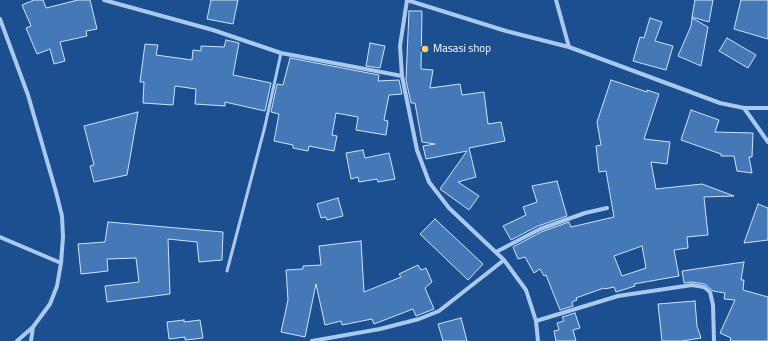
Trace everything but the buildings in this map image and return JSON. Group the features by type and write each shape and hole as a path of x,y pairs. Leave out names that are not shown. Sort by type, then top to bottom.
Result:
{"street":[{"path":"104,0 213,30 254,46 281,53 402,76"},
{"path":"538,341 536,321 526,290 504,260 449,208 430,182 417,150 402,76 400,46 407,0 506,31 569,47 720,103 744,108 768,108"},
{"path":"556,0 569,47"},
{"path":"0,19 28,95 62,216 63,237 57,286 50,304 33,327 17,341"},
{"path":"744,108 768,142"},
{"path":"496,252 540,229 585,213 607,208"},
{"path":"0,237 61,263"},
{"path":"312,341 380,329 419,319 432,314 438,311 504,260"},
{"path":"536,321 618,296 692,285 704,287 710,292 713,305 714,341"},
{"path":"30,341 33,327"}],"lane":[{"path":"227,271 265,126 281,53"}],"place":[{"name":"Masasi shop","path":"425,49"}]}
